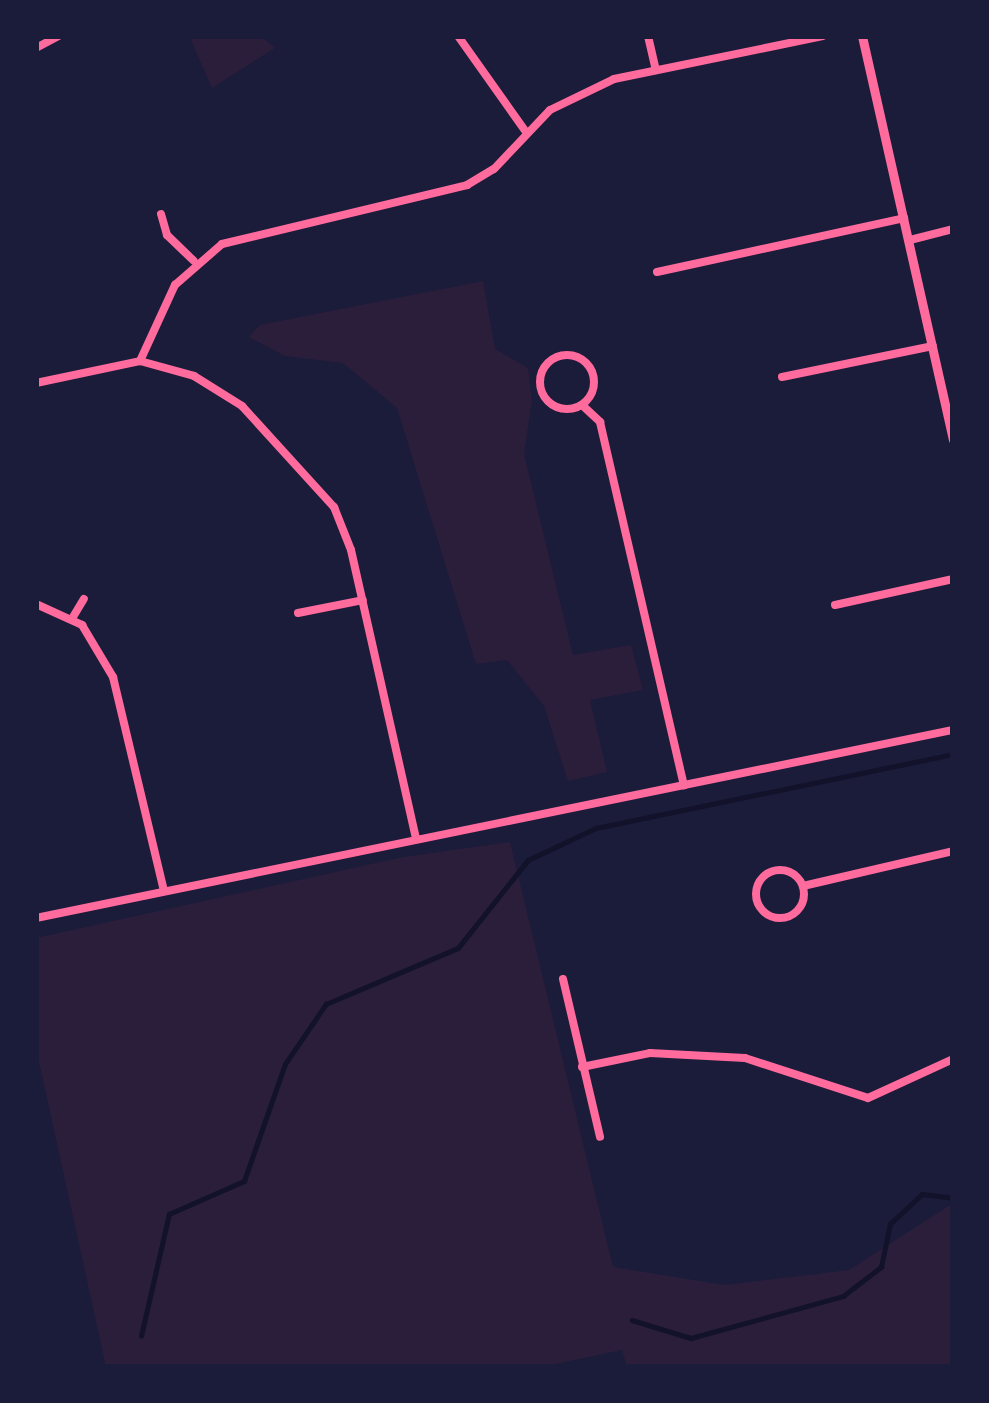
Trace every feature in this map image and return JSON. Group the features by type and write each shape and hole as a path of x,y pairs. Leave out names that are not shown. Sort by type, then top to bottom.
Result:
{"street":[{"path":"37,46 59,36"},
{"path":"458,36 526,132"},
{"path":"648,36 656,70"},
{"path":"140,361 151,326 194,261 222,244 467,185 494,169 526,132 578,92 656,70 823,36"},
{"path":"862,36 953,440"},
{"path":"161,214 167,235 194,261"},
{"path":"657,272 905,218"},
{"path":"910,240 953,230"},
{"path":"782,377 933,346"},
{"path":"574,355 589,365 593,391 582,405 565,410 543,396 542,369 555,356 574,355"},
{"path":"36,383 140,361 194,376 242,406 318,483 351,550 416,839"},
{"path":"582,405 600,422 684,785"},
{"path":"836,605 953,579"},
{"path":"73,617 84,599"},
{"path":"298,613 362,600"},
{"path":"36,604 73,617 113,677 164,891"},
{"path":"36,918 953,730"},
{"path":"803,886 953,851"},
{"path":"772,872 794,874 803,886 803,901 788,916 767,914 758,902 761,880 772,872"},
{"path":"563,979 600,1137"},
{"path":"582,1067 650,1053 745,1058 868,1098 953,1059"}],"shaded area":[{"path":"189,36 261,36 275,48 212,88"},
{"path":"483,281 495,349 528,368 532,401 524,454 573,655 631,645 643,690 590,700 607,772 568,781 544,706 507,660 476,664 397,408 343,363 285,356 249,337 260,325"},
{"path":"510,842 613,1267 725,1285 849,1270 953,1203 953,1367 627,1367 622,1350 542,1367 106,1367 36,1048 36,938 403,857"}],"waterway":[{"path":"141,1336 169,1214 244,1181 285,1064 326,1004 458,948 528,860 596,828 953,754"},
{"path":"632,1320 691,1338 843,1296 881,1267 890,1224 922,1194 953,1198"}]}
